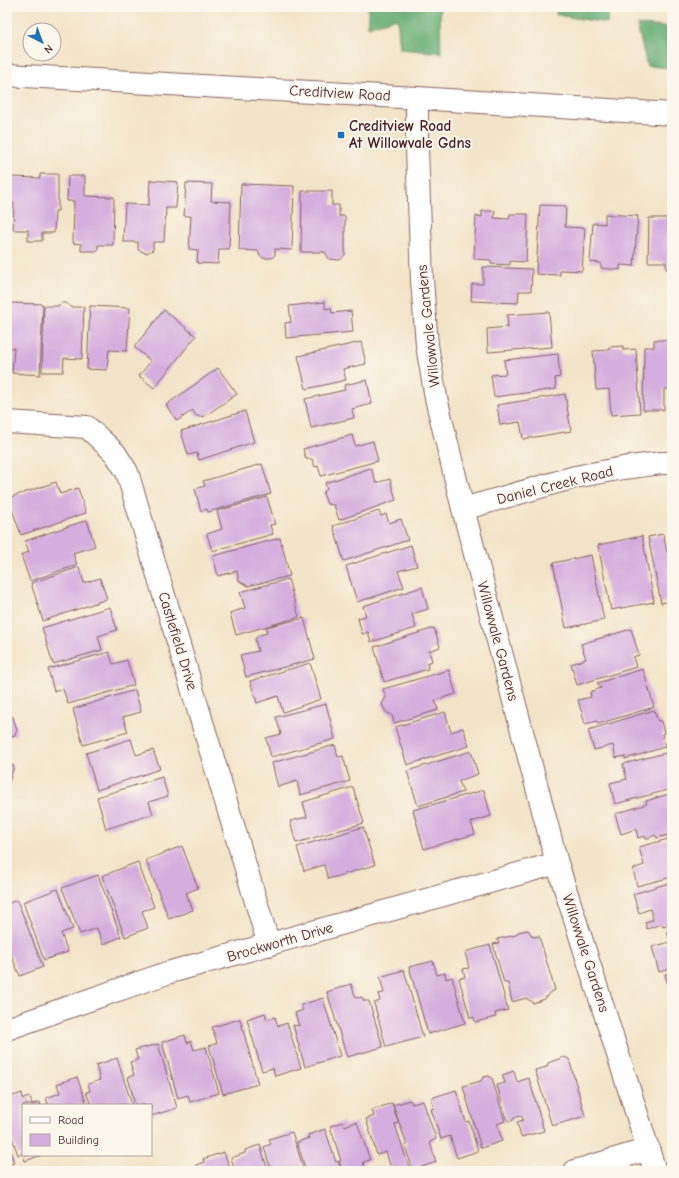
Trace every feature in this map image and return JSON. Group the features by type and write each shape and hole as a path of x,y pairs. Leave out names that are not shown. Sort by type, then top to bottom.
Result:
{"street":[{"name":"Creditview Road","path":"7,75 672,114"},
{"name":"Willowvale Gardens","path":"417,98 417,149 421,264 428,345 436,398 463,509 557,863 655,1171"},
{"name":"Castlefield Drive","path":"7,422 87,426 115,453 127,472 269,945"},
{"name":"Daniel Creek Road","path":"463,509 575,477 623,468 672,463"},
{"name":"Brockworth Drive","path":"7,1030 167,973 557,863"},
{"path":"575,1171 649,1149"}],"green space":[{"path":"368,7 440,7 441,53 400,49 397,18 368,27"},
{"path":"557,7 609,7 607,23 556,15"},
{"path":"637,25 672,27 672,68 647,66"}],"building":[{"path":"40,174 58,174 58,211 55,211 54,233 42,233 42,241 28,241 28,230 13,230 14,203 11,203 11,177 40,178"},
{"path":"68,176 85,176 85,196 114,197 113,245 98,245 98,251 81,251 81,244 73,243 74,201 67,201"},
{"path":"150,180 178,182 176,208 166,208 164,242 153,242 153,250 146,253 138,250 138,242 123,242 125,204 149,205"},
{"path":"186,183 212,184 211,201 231,202 229,249 219,249 218,264 197,263 198,250 189,249 191,216 184,216"},
{"path":"241,184 294,186 292,250 275,249 275,255 272,258 263,258 259,255 259,251 239,250"},
{"path":"302,191 332,191 332,205 339,205 339,216 345,216 345,255 340,260 329,259 325,252 301,252"},
{"path":"540,205 566,206 565,227 585,228 582,271 560,270 560,275 536,274"},
{"path":"482,211 495,211 494,218 509,219 510,214 528,214 526,262 510,261 510,265 491,264 491,260 474,259 476,216 482,217"},
{"path":"605,214 638,216 634,266 620,265 620,270 601,268 601,263 590,262 593,223 605,224"},
{"path":"649,218 670,218 670,225 672,225 672,269 666,269 666,262 648,262"},
{"path":"483,267 532,269 531,291 519,291 518,303 471,301 472,284 483,284"},
{"path":"325,302 325,309 331,308 332,313 351,311 353,332 286,338 285,323 291,322 289,306"},
{"path":"7,303 43,304 40,375 12,373 14,348 9,348 7,350"},
{"path":"61,303 66,303 71,307 84,307 82,359 64,358 63,372 42,372 44,306 58,306"},
{"path":"90,306 130,308 127,351 109,350 107,370 87,369"},
{"path":"164,310 196,336 154,388 139,376 151,361 134,347"},
{"path":"549,312 552,347 488,352 487,329 508,327 507,315"},
{"path":"654,340 672,340 672,389 664,389 664,410 643,410 644,347 654,347"},
{"path":"361,342 366,364 343,369 346,380 306,389 298,356"},
{"path":"623,346 623,350 636,349 640,413 611,415 609,389 596,390 593,351 609,350 609,347"},
{"path":"558,354 560,377 555,378 556,389 494,397 491,375 506,374 504,360"},
{"path":"218,368 237,394 205,416 200,417 195,415 193,410 177,421 166,405"},
{"path":"367,380 372,404 352,409 354,418 311,428 305,399 345,390 344,385"},
{"path":"565,394 571,431 523,439 520,422 500,425 497,405"},
{"path":"245,411 254,442 199,460 197,453 188,455 181,431"},
{"path":"352,435 355,446 373,441 378,461 321,476 318,466 315,467 312,459 306,459 303,449"},
{"path":"262,464 271,494 208,512 207,509 201,511 195,489 205,486 203,481"},
{"path":"371,468 376,483 390,479 396,500 339,520 334,505 327,504 323,493 327,489 325,483"},
{"path":"56,482 60,494 78,488 86,513 21,535 8,498"},
{"path":"267,497 275,524 270,525 273,534 212,551 207,534 222,529 217,511"},
{"path":"379,511 381,516 386,514 389,523 401,519 408,540 344,561 333,526"},
{"path":"87,520 95,546 73,553 77,565 30,581 21,555 29,552 25,541"},
{"path":"663,534 667,552 672,551 672,601 661,603 648,537"},
{"path":"642,536 654,602 611,610 598,545"},
{"path":"280,538 290,576 248,586 239,581 237,571 218,576 213,556"},
{"path":"411,545 417,566 398,571 404,587 357,602 346,566"},
{"path":"591,555 604,620 566,628 553,563"},
{"path":"79,567 84,583 100,578 107,599 43,621 31,583"},
{"path":"288,579 299,617 236,635 230,613 245,608 240,592"},
{"path":"422,587 428,609 412,614 416,628 371,642 368,632 362,634 358,618 366,616 363,606"},
{"path":"110,607 117,630 98,636 102,650 53,664 42,628"},
{"path":"304,618 315,659 246,677 240,655 258,651 255,639 259,635 267,633 266,627"},
{"path":"434,628 440,647 429,651 432,661 427,663 428,669 384,682 374,647"},
{"path":"631,629 639,655 633,657 636,667 577,685 571,664 586,659 581,644"},
{"path":"109,652 113,664 127,660 134,685 68,704 63,689 54,691 48,669"},
{"path":"310,663 321,699 283,712 278,696 257,703 250,681"},
{"path":"643,669 654,707 598,724 597,721 585,724 578,700 591,697 590,692 601,688 597,683"},
{"path":"449,670 456,694 435,700 438,710 394,723 392,715 386,712 382,704 386,697 383,689"},
{"path":"135,690 141,712 123,717 128,732 83,745 73,709"},
{"path":"326,704 335,739 271,757 266,738 281,734 276,717"},
{"path":"654,710 658,721 661,721 665,747 625,759 625,756 616,758 613,745 594,750 588,730"},
{"path":"7,711 8,714 13,717 17,730 15,735 7,737"},
{"path":"445,712 451,732 463,728 469,746 407,765 395,727"},
{"path":"131,739 136,755 153,750 160,769 97,790 86,753"},
{"path":"335,745 338,757 343,756 350,781 300,795 297,781 278,787 272,763"},
{"path":"471,751 478,774 459,781 463,792 418,806 407,771"},
{"path":"665,753 672,778 672,789 615,804 610,783 627,779 623,764"},
{"path":"7,764 14,766 7,789"},
{"path":"162,777 168,796 149,802 153,814 106,829 97,797"},
{"path":"353,787 364,823 296,843 290,821 307,817 303,802"},
{"path":"484,790 491,816 471,822 475,834 424,849 413,810"},
{"path":"672,793 672,834 657,838 655,835 646,839 645,836 638,838 636,829 621,834 615,814 647,804 646,801"},
{"path":"363,827 375,865 328,879 324,865 304,871 297,847"},
{"path":"672,838 672,877 637,886 633,869 644,865 639,847"},
{"path":"182,846 198,888 186,893 193,910 169,919 146,860"},
{"path":"138,862 154,907 142,911 148,928 125,937 102,876"},
{"path":"98,875 121,937 103,944 97,928 80,934 62,888"},
{"path":"672,882 672,924 663,927 662,924 647,929 645,922 653,920 650,909 639,913 633,894"},
{"path":"58,889 73,929 61,933 68,952 44,960 23,902"},
{"path":"17,900 43,967 20,976 11,955 7,957 7,904"},
{"path":"528,930 533,937 539,936 555,990 549,993 545,999 533,1003 526,998 512,1002 508,983 504,983 493,944 499,943 497,939 516,935 518,932"},
{"path":"672,930 672,968 659,972 652,947 670,942 667,931"},
{"path":"490,945 508,1010 495,1013 496,1017 475,1022 474,1017 470,1018 459,978 465,977 463,969 469,968 465,952"},
{"path":"433,961 437,975 445,973 446,979 452,977 465,1023 428,1034 409,967"},
{"path":"404,970 423,1037 386,1047 374,1003 380,1001 378,994 384,993 380,977"},
{"path":"672,972 672,999 665,974"},
{"path":"351,984 356,998 362,997 364,1001 369,1001 383,1047 347,1057 327,992"},
{"path":"323,998 340,1056 305,1067 293,1025 299,1026 295,1013 303,1010 301,1005"},
{"path":"265,1013 267,1020 275,1017 278,1026 287,1023 301,1068 275,1076 273,1068 262,1071 247,1019"},
{"path":"240,1019 258,1084 223,1094 209,1046 217,1043 212,1027"},
{"path":"185,1035 187,1043 191,1041 194,1050 206,1047 219,1093 190,1102 188,1095 178,1098 162,1042"},
{"path":"158,1044 177,1108 152,1116 152,1104 135,1104 128,1077 134,1075 130,1062 138,1060 135,1050"},
{"path":"564,1057 569,1059 585,1116 552,1126 535,1070 547,1067 548,1063"},
{"path":"117,1058 132,1104 91,1104 86,1092 90,1091 88,1084 100,1080 96,1065"},
{"path":"514,1071 517,1082 529,1078 544,1131 521,1137 517,1122 523,1120 522,1116 515,1117 513,1120 509,1121 506,1118 497,1085 505,1083 502,1075"},
{"path":"489,1076 492,1078 505,1121 497,1124 502,1141 481,1148 463,1086 481,1081 483,1077"},
{"path":"77,1077 87,1104 48,1104 46,1098 60,1093 57,1084"},
{"path":"456,1090 466,1122 469,1121 478,1151 457,1158 450,1136 441,1139 431,1109 434,1108 431,1098"},
{"path":"22,1093 23,1099 30,1097 32,1104 22,1104 22,1153 18,1155 7,1123 7,1098"},
{"path":"410,1100 412,1104 423,1101 436,1139 430,1142 436,1162 413,1170 405,1146 407,1145 393,1105"},
{"path":"392,1103 398,1123 395,1124 409,1167 395,1171 392,1171 386,1152 377,1155 366,1119 374,1116 372,1110"},
{"path":"343,1122 344,1126 357,1122 370,1160 363,1162 366,1171 343,1171 330,1126"},
{"path":"325,1129 336,1162 338,1161 341,1171 306,1171 297,1142 309,1138 308,1135"},
{"path":"292,1132 304,1171 271,1171 264,1147 271,1144 269,1139"},
{"path":"7,1140 14,1163 7,1165"},
{"path":"260,1145 268,1171 235,1171 231,1158 245,1153 245,1150"},
{"path":"224,1152 231,1171 199,1171 196,1165 204,1162 203,1159"},
{"path":"23,1156 39,1156 25,1161"}],"place":[{"name":"Creditview Road At Willowvale Gdns","path":"341,135"}]}
